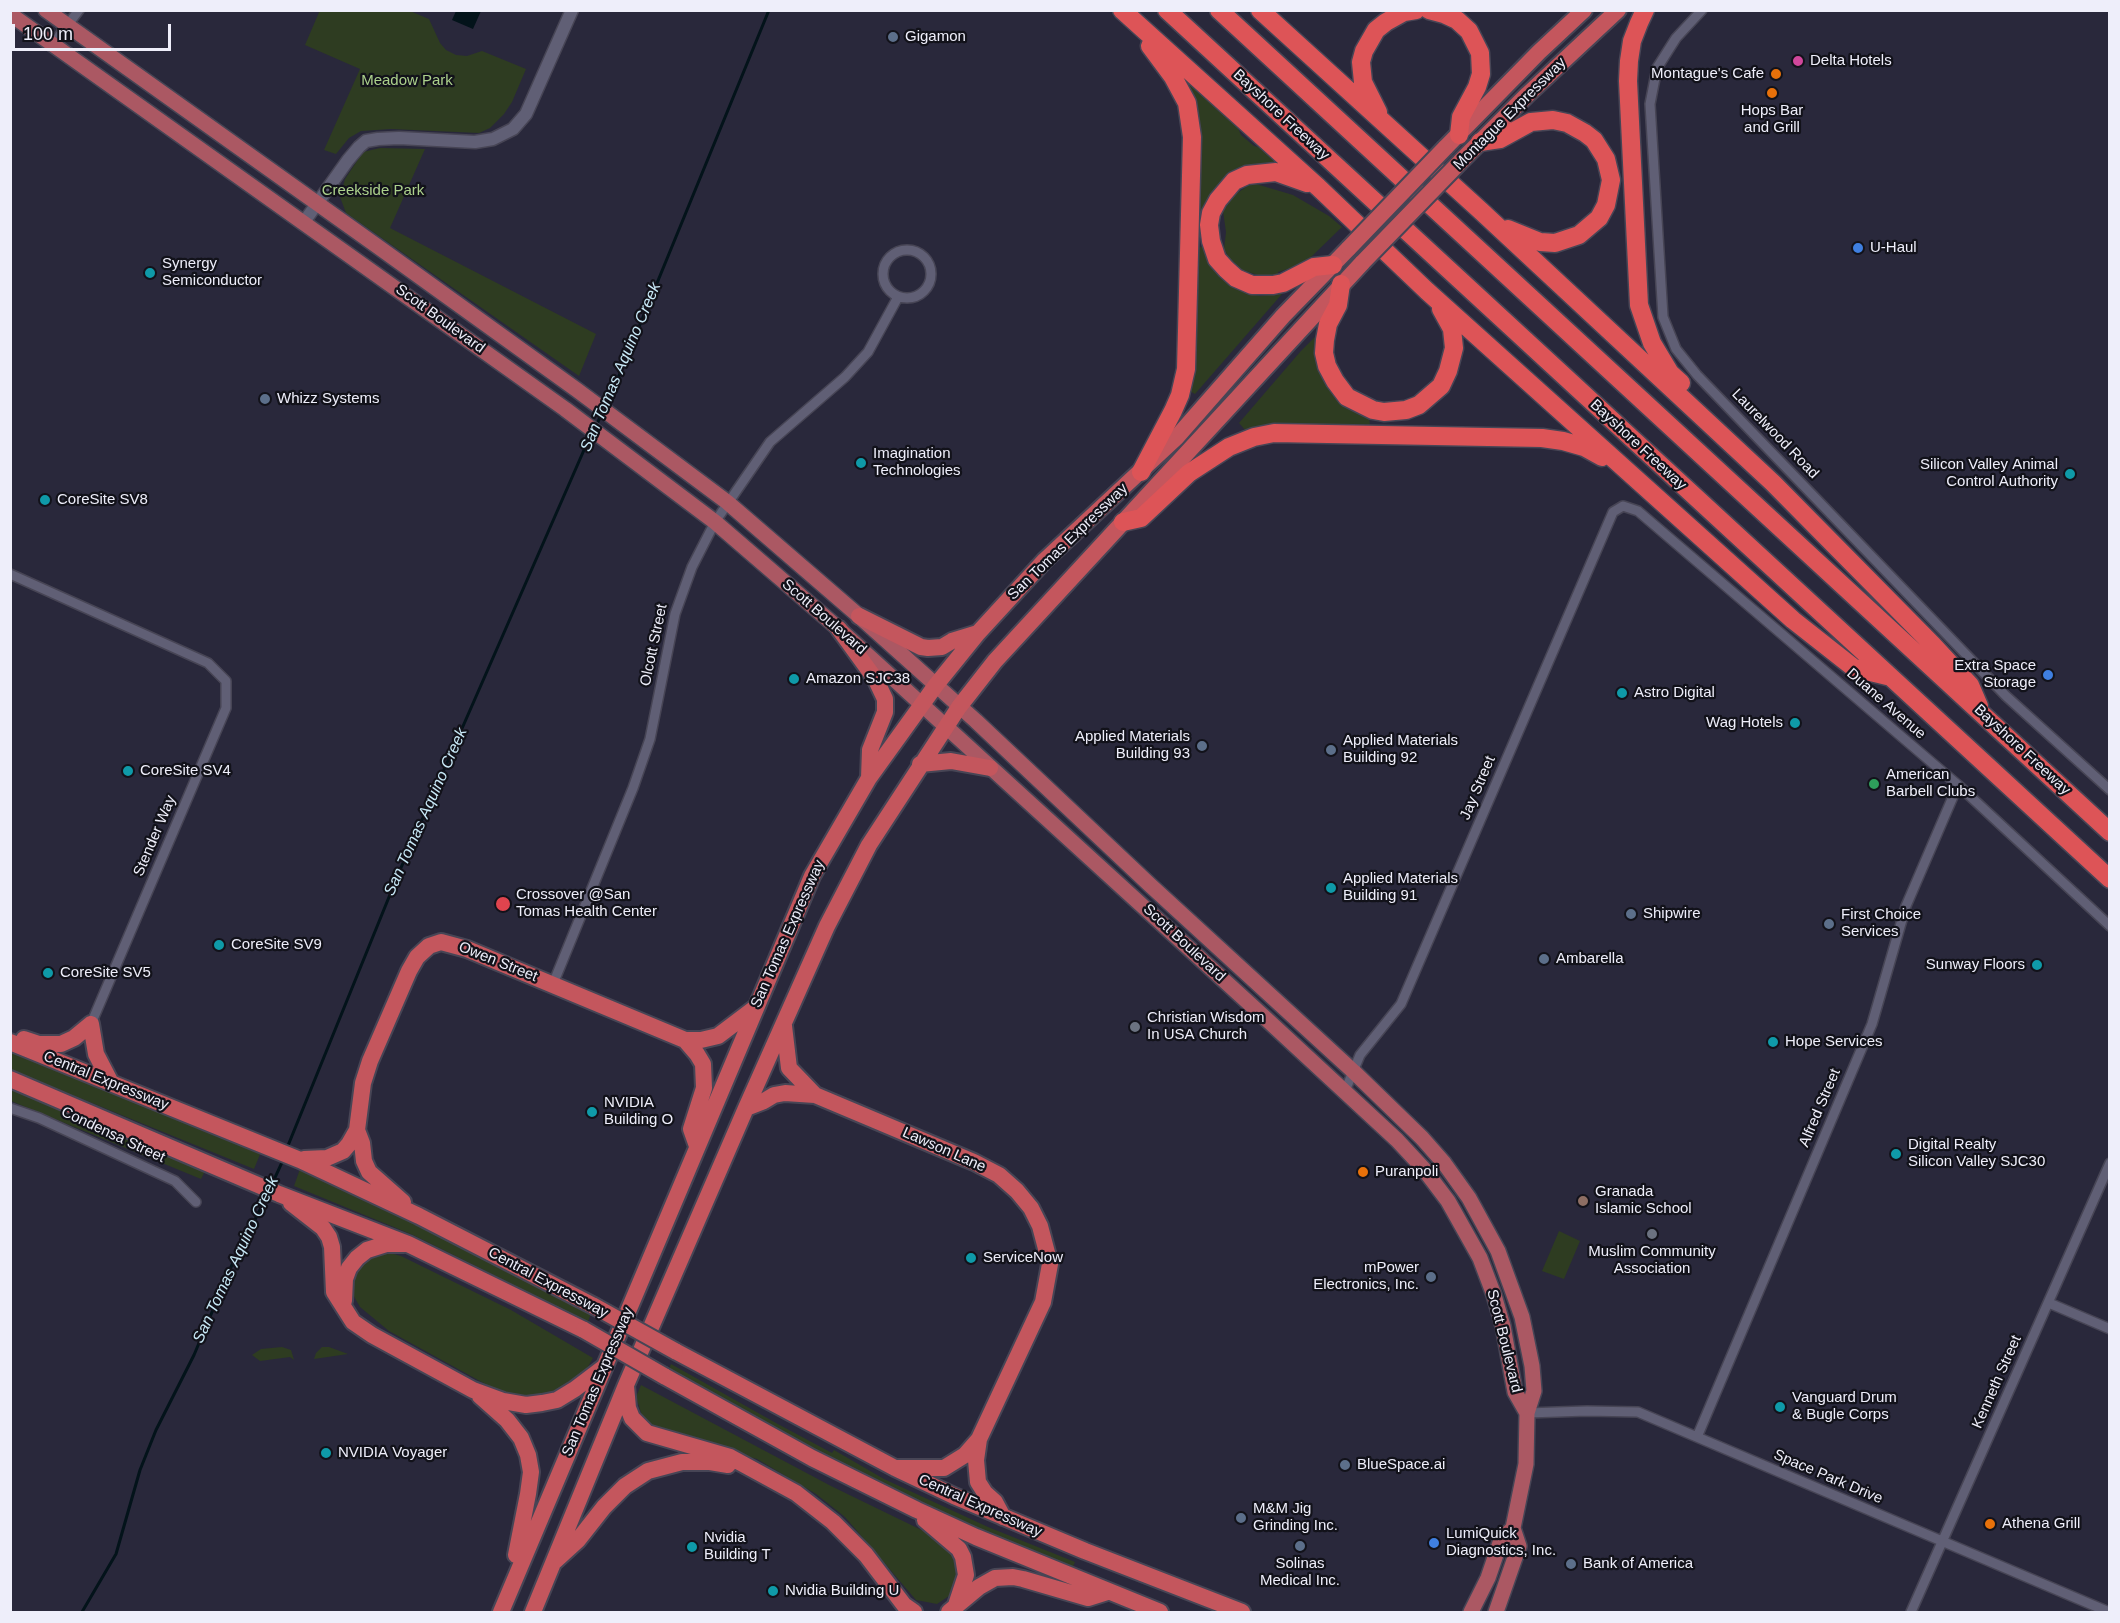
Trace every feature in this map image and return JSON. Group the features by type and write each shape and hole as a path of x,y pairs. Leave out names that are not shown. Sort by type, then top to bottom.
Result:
{"highway":[{"path":"1115,10 1154,51 1173,77 1187,103 1192,137 1186,369 1173,411 1141,472"},
{"path":"1122,10 1318,187 1427,291 1793,620 1854,668 1888,676"},
{"name":"Bayshore Freeway","path":"1167,10 2109,879"},
{"name":"Bayshore Freeway","path":"1219,10 2109,832"},
{"path":"1260,10 1773,483 1970,685 1982,713"},
{"path":"1387,127 1363,82 1361,62 1376,30 1394,16 1416,10"},
{"path":"1429,10 1457,20 1469,31 1480,53 1481,74 1477,87 1461,117 1458,135"},
{"name":"Montague Expressway","path":"1390,205 1539,52 1584,10"},
{"name":"Montague Expressway","path":"1404,220 1528,94 1618,10"},
{"path":"1646,10 1638,23 1632,42 1628,81 1639,305 1652,343 1670,373 1760,463 1773,483"},
{"path":"1480,142 1500,139 1530,123 1553,120 1567,123 1585,133 1601,149 1611,180 1606,205 1599,218 1590,227 1568,240 1555,243 1540,242 1523,236 1481,212"},
{"path":"1318,187 1276,172 1247,174 1234,181 1218,200 1209,225 1211,241 1217,259 1226,269 1236,278 1252,285 1283,283 1314,267 1333,265"},
{"name":"San Tomas Expressway","path":"509,1589 812,876 869,778 936,685 978,633 1045,560 1176,438 1283,316 1390,205"},
{"name":"San Tomas Expressway","path":"535,1609 550,1566 626,1385 746,1108 836,906 869,845 959,707 995,661 1341,284 1404,220"},
{"path":"1341,284 1338,305 1324,340 1327,366 1347,397 1358,404 1384,412 1406,410 1419,405 1441,386 1449,371 1454,348 1452,329 1445,315 1427,291"},
{"path":"1123,522 1141,518 1189,473 1229,447 1254,437 1274,433 1542,438 1584,447 1607,460 1640,484"},
{"path":"859,616 921,647 928,648 942,647 952,641 978,633"},
{"path":"839,629 876,680 885,699 885,711 870,750 869,778"},
{"path":"920,764 951,761 990,768"},
{"name":"Owen Street","path":"357,1130 363,1083 370,1061 409,971 417,957 429,946 441,942 452,944 553,984 685,1040"},
{"path":"685,1040 701,1040 718,1035 755,1007"},
{"path":"10,1035 39,1044 60,1044 74,1038 91,1024"},
{"path":"91,1024 96,1054 111,1083"},
{"path":"784,1024 789,1068 815,1095"},
{"path":"685,1040 703,1064 704,1088 691,1129 697,1146"},
{"name":"Central Expressway","path":"10,1042 260,1142 419,1216 594,1306 895,1468 1003,1517 1242,1612"},
{"name":"Central Expressway","path":"10,1079 279,1194 408,1244 584,1330 812,1458 917,1510 1107,1592 1160,1612"},
{"path":"746,1108 774,1095 785,1093 815,1095"},
{"name":"Lawson Lane","path":"815,1095 974,1162 999,1175 1031,1208 1040,1226 1050,1264 1043,1302 979,1439"},
{"path":"300,1160 327,1158 343,1151 357,1130"},
{"path":"357,1130 369,1172 419,1216"},
{"path":"279,1194 323,1228 332,1247 334,1292 353,1322 372,1335 473,1389 503,1401 526,1405 542,1403 557,1400 566,1395 605,1366"},
{"path":"343,1307 345,1279 357,1258 367,1250 386,1244 408,1244"},
{"path":"626,1385 628,1408 632,1418 647,1433 730,1457 796,1493 833,1522 866,1555 904,1605 914,1612"},
{"path":"473,1389 507,1420 521,1438 528,1455 531,1472 509,1589 499,1612"},
{"path":"895,1468 944,1468 965,1455 979,1439"},
{"path":"979,1439 976,1460 978,1482 1003,1517"},
{"path":"550,1566 578,1540 604,1507 625,1486 648,1471 682,1462 710,1462 758,1471"},
{"path":"917,1510 930,1525 958,1549 963,1557 966,1575 952,1611"},
{"path":"952,1611 979,1587 995,1578 1023,1579 1088,1598 1107,1592"}],"main road":[{"name":"Scott Boulevard","path":"46,10 577,390 728,502 859,616 1030,771 1422,1138 1444,1163 1485,1225 1511,1283 1522,1317 1532,1366 1534,1391 1527,1413 1525,1472 1513,1528 1519,1546 1497,1611"},
{"name":"Scott Boulevard","path":"10,14 565,409 715,522 839,629 1345,1091 1423,1168 1448,1201 1467,1232 1494,1295 1503,1326 1515,1392 1527,1413"},
{"name":"Scott Boulevard","path":"1471,1612 1488,1578 1501,1540 1513,1528"}],"street":[{"path":"53,45 79,10"},
{"path":"304,222 316,202 366,141 378,138 399,138 475,142 493,139 513,129 526,114 572,10"},
{"name":"Laurelwood Road","path":"1702,10 1676,38 1657,68 1650,104 1663,317 1676,349 1697,375 2006,696 2109,790"},
{"path":"902,250 918,253 929,265 931,281 921,294 906,299 898,297 891,293 883,280 884,264 902,250"},
{"name":"Olcott Street","path":"553,984 635,783 650,740 675,614 692,567 715,522 770,442 845,377 868,352 898,297"},
{"name":"Jay Street","path":"1345,1091 1360,1055 1401,1004 1613,512 1623,506 1638,511"},
{"name":"Duane Avenue","path":"1638,511 1958,785 2109,926"},
{"name":"Stender Way","path":"10,574 208,663 226,681 226,708 91,1024"},
{"name":"Alfred Street","path":"1696,1437 1872,1024 1906,906 1958,785"},
{"name":"Condensa Street","path":"10,1108 39,1118 175,1181 196,1202"},
{"name":"Kenneth Street","path":"1911,1612 2109,1163"},
{"path":"2049,1303 2109,1329"},
{"name":"Space Park Drive","path":"1527,1413 1638,1412 2109,1612"}],"green space":[{"name":"Meadow Park","path":"320,10 410,11 429,19 440,43 446,50 456,55 467,56 482,51 526,69 512,102 504,114 490,128 479,133 391,129 361,131 349,138 336,154 324,150 360,69 305,45"},
{"path":"1187,76 1235,121 1241,135 1254,146 1266,149 1280,163 1250,166 1204,212 1198,210 1179,84"},
{"name":"Creekside Park","path":"380,148 425,149 390,228 596,334 579,376 346,213 340,197 345,179 363,152"},
{"path":"1256,184 1293,195 1329,216 1342,227 1311,257 1294,267 1278,272 1278,276 1261,276 1242,270 1229,258 1224,249 1226,232 1223,211 1233,196 1249,185"},
{"path":"1203,246 1209,260 1227,282 1245,292 1260,296 1282,294 1195,394 1186,389 1193,250"},
{"path":"1320,332 1318,344 1369,416 1370,425 1293,424 1246,431 1239,423"},
{"path":"10,1049 261,1152 254,1169 11,1070"},
{"path":"10,1089 206,1169 201,1179 11,1101"},
{"path":"300,1169 451,1239 591,1313 587,1325 502,1279 413,1235 294,1186"},
{"path":"1559,1231 1580,1241 1564,1279 1542,1271"},
{"path":"390,1253 401,1256 511,1310 593,1358 585,1372 550,1397 507,1396 389,1331 360,1307 352,1293 353,1274 363,1262 378,1254"},
{"path":"282,1347 291,1350 294,1360 290,1357 260,1361 252,1355 261,1349"},
{"path":"322,1347 329,1347 348,1354 314,1359"},
{"path":"671,1364 776,1423 832,1453 834,1450 884,1479 988,1527 1075,1562 1072,1569 1011,1545 842,1467 668,1371"},
{"path":"641,1385 831,1486 940,1539 956,1554 960,1571 955,1592 937,1604 916,1600 845,1517 816,1494 757,1459 669,1434 644,1422 636,1397"}],"shaded area":[{"path":"456,11 481,11 473,29 452,20"}],"waterway":[{"name":"San Tomas Aquino Creek","path":"607,405 769,10"},
{"name":"San Tomas Aquino Creek","path":"596,426 602,413"},
{"name":"San Tomas Aquino Creek","path":"287,1148 400,870 591,434"},
{"name":"San Tomas Aquino Creek","path":"272,1184 283,1160"},
{"name":"San Tomas Aquino Creek","path":"82,1612 116,1554 140,1470 156,1430 194,1355 231,1267 267,1196"}],"place":[{"name":"Gigamon","path":"893,37"},
{"name":"Delta Hotels","path":"1798,61"},
{"name":"Montague's Cafe","path":"1776,74"},
{"name":"Hops Bar and Grill","path":"1772,93"},
{"name":"U-Haul","path":"1858,248"},
{"name":"Synergy Semiconductor","path":"150,273"},
{"name":"Whizz Systems","path":"265,399"},
{"name":"Imagination Technologies","path":"861,463"},
{"name":"Silicon Valley Animal Control Authority","path":"2070,474"},
{"name":"CoreSite SV8","path":"45,500"},
{"name":"Extra Space Storage","path":"2048,675"},
{"name":"Amazon SJC38","path":"794,679"},
{"name":"Astro Digital","path":"1622,693"},
{"name":"Wag Hotels","path":"1795,723"},
{"name":"Applied Materials Building 93","path":"1202,746"},
{"name":"Applied Materials Building 92","path":"1331,750"},
{"name":"CoreSite SV4","path":"128,771"},
{"name":"American Barbell Clubs","path":"1874,784"},
{"name":"Applied Materials Building 91","path":"1331,888"},
{"name":"Crossover @San Tomas Health Center","path":"503,904"},
{"name":"Shipwire","path":"1631,914"},
{"name":"First Choice Services","path":"1829,924"},
{"name":"CoreSite SV9","path":"219,945"},
{"name":"Ambarella","path":"1544,959"},
{"name":"Sunway Floors","path":"2037,965"},
{"name":"CoreSite SV5","path":"48,973"},
{"name":"Christian Wisdom In USA Church","path":"1135,1027"},
{"name":"Hope Services","path":"1773,1042"},
{"name":"NVIDIA Building O","path":"592,1112"},
{"name":"Digital Realty Silicon Valley SJC30","path":"1896,1154"},
{"name":"Puranpoli","path":"1363,1172"},
{"name":"Granada Islamic School","path":"1583,1201"},
{"name":"Muslim Community Association","path":"1652,1234"},
{"name":"ServiceNow","path":"971,1258"},
{"name":"mPower Electronics, Inc.","path":"1431,1277"},
{"name":"Vanguard Drum & Bugle Corps","path":"1780,1407"},
{"name":"NVIDIA Voyager","path":"326,1453"},
{"name":"BlueSpace.ai","path":"1345,1465"},
{"name":"M&M Jig Grinding Inc.","path":"1241,1518"},
{"name":"Athena Grill","path":"1990,1524"},
{"name":"LumiQuick Diagnostics, Inc.","path":"1434,1543"},
{"name":"Solinas Medical Inc.","path":"1300,1546"},
{"name":"Nvidia Building T","path":"692,1547"},
{"name":"Bank of America","path":"1571,1564"},
{"name":"Nvidia Building U","path":"773,1591"}]}
